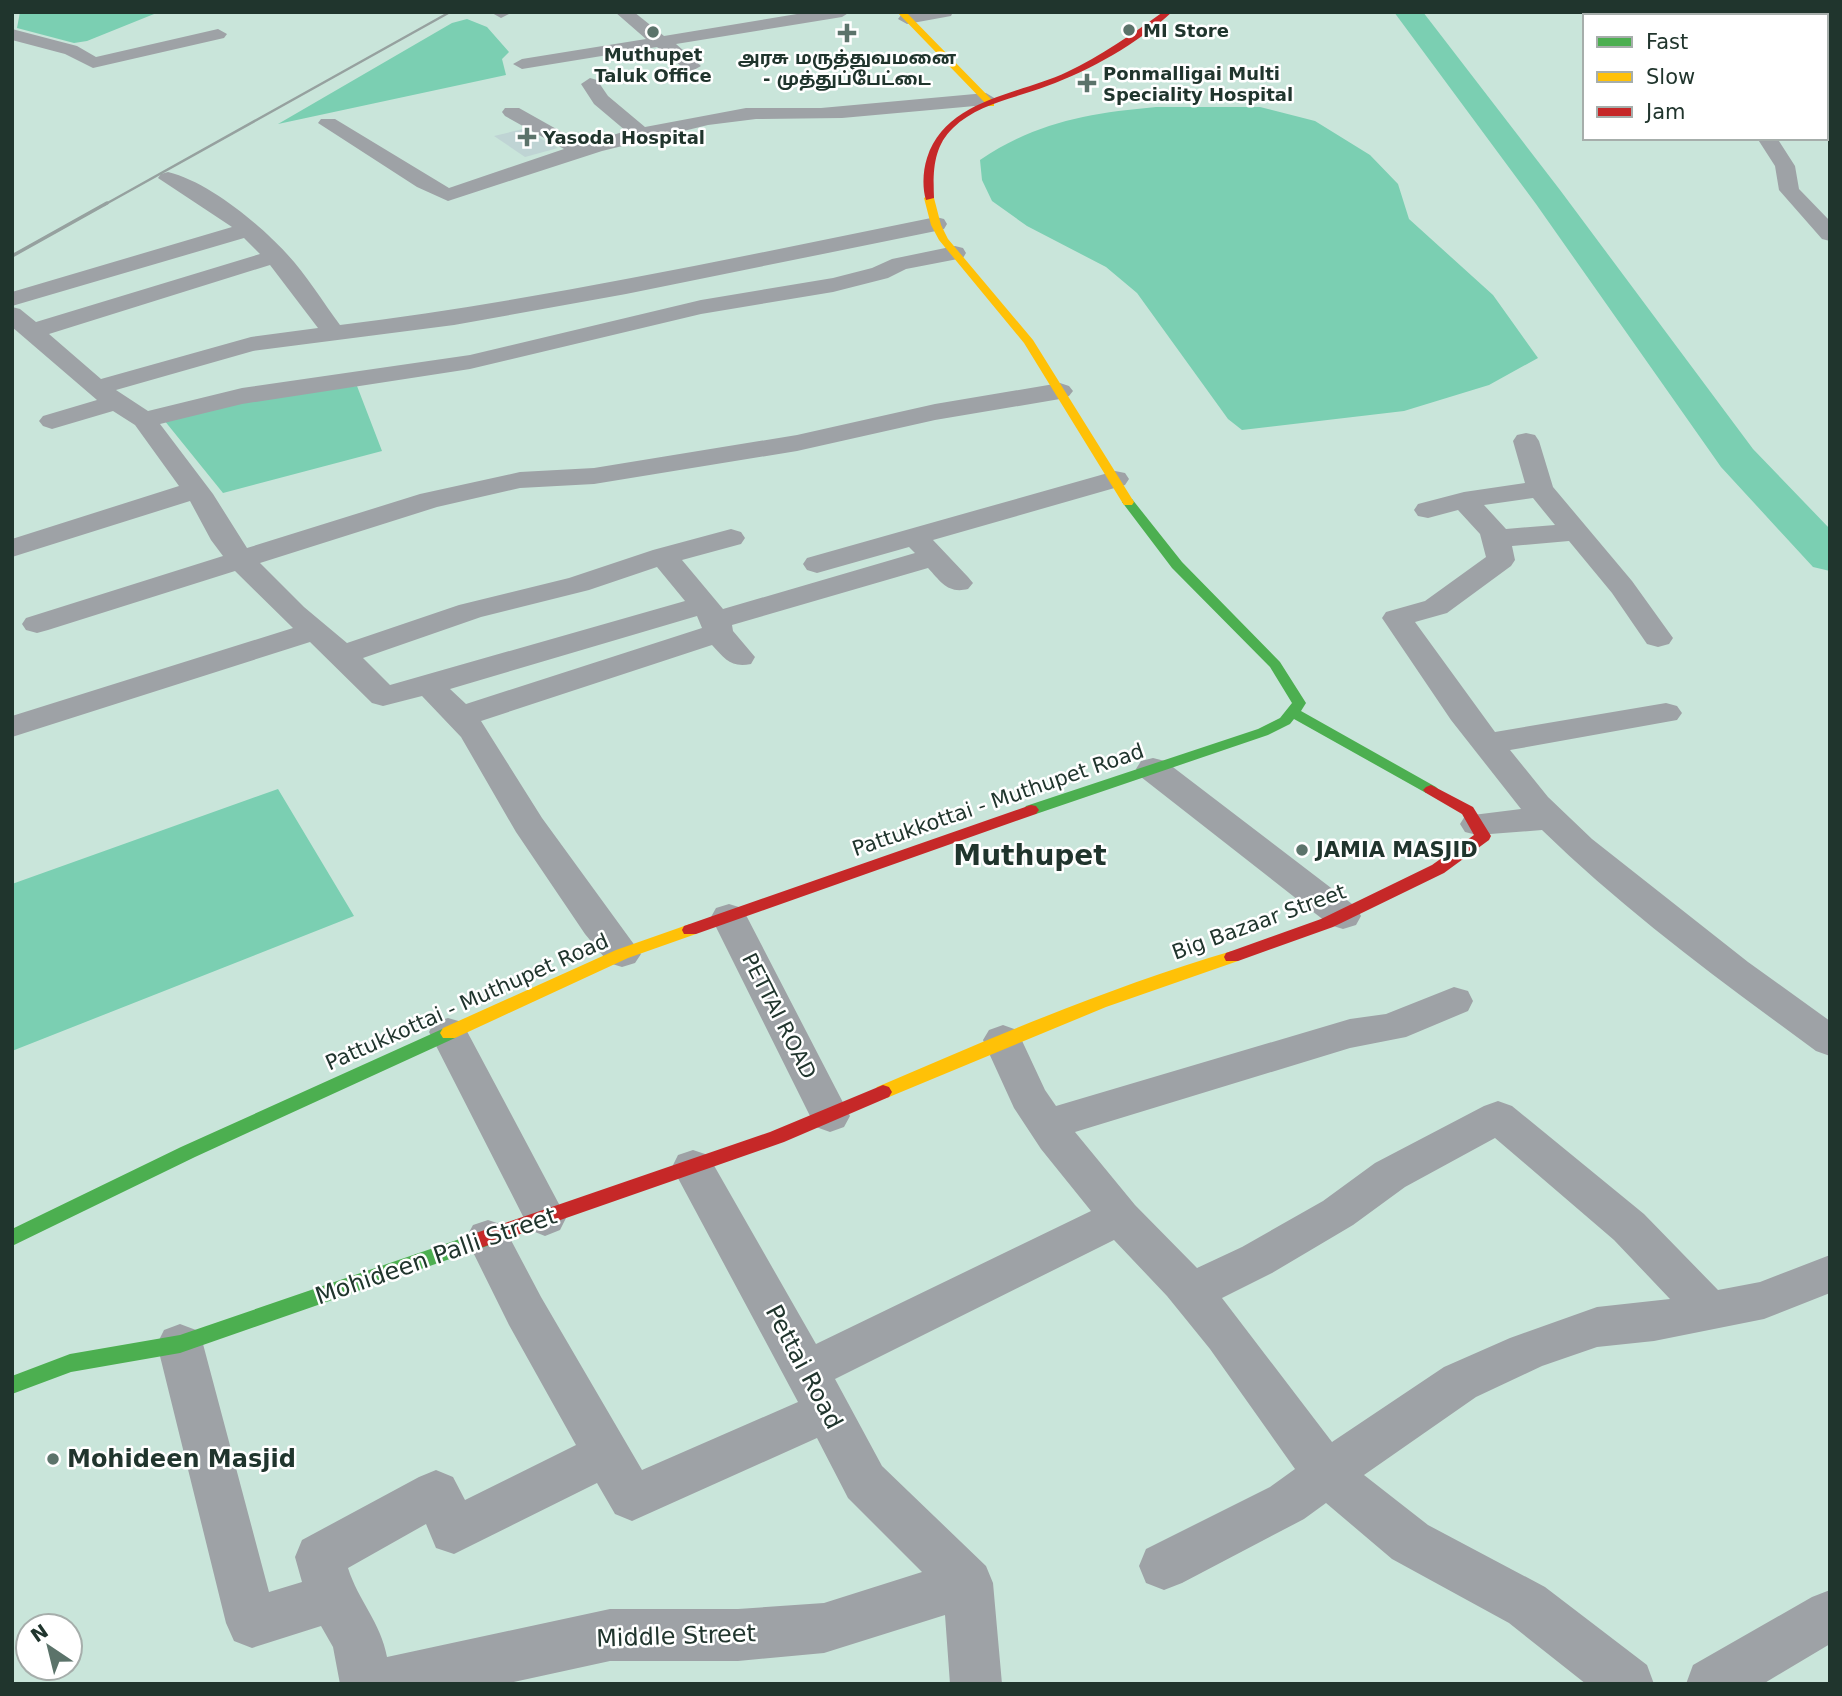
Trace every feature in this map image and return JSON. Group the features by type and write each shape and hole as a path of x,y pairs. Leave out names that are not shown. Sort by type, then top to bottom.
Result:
{"main road":[{"path":"1168,12 1069,74 989,102 951,124 934,143 929,156 928,188 936,224 955,253 1025,336 1140,518 1177,565 1244,632 1291,686 1299,704 1296,714 1468,811 1477,824"},
{"path":"904,15 989,102"},
{"name":"Pattukkottai - Muthupet Road","path":"12,1238 188,1152 622,954 930,844 1248,738 1296,714"},
{"name":"Big Bazaar Street","path":"830,1116 1003,1040 1171,976 1245,953 1343,916 1438,869 1483,836 1477,824"},
{"path":"693,1167 830,1116"},
{"name":"Mohideen Palli Street","path":"12,1385 70,1363 180,1344 693,1167"}],"street":[{"path":"623,12 692,66"},
{"path":"522,64 842,12"},
{"path":"904,15 944,12"},
{"path":"12,34 71,50 93,62 218,34"},
{"path":"590,84 601,100 641,134"},
{"path":"328,123 448,195 641,134 745,114 819,114 989,102"},
{"path":"512,112 581,151"},
{"path":"1768,140 1785,166 1789,190 1830,234"},
{"path":"168,178 199,194 250,229 278,256 333,332"},
{"path":"52,421 106,395 240,346 454,318 936,224"},
{"path":"12,299 250,229"},
{"path":"144,420 242,396 470,362 701,307 833,285 880,273 900,264 955,253"},
{"path":"23,323 278,256"},
{"path":"23,323 106,395 144,420 196,490 225,540 242,561 293,613 342,655 383,696 712,619"},
{"path":"37,624 430,500 520,480 594,476 784,445 935,412 1060,391"},
{"path":"1526,440 1540,489 1622,587 1658,638"},
{"path":"460,716 712,619 1115,479"},
{"path":"1428,510 1464,500 1540,489"},
{"path":"12,548 196,490"},
{"path":"1464,500 1493,532 1500,560 1436,607 1397,618 1462,713 1536,805 1580,847 1704,947 1830,1041"},
{"path":"1495,539 1575,532"},
{"path":"342,655 470,611 579,584 663,556 731,538"},
{"path":"817,564 924,547"},
{"path":"924,547 958,583"},
{"path":"663,556 740,657"},
{"path":"12,727 314,631"},
{"path":"428,684 474,732 528,824 598,925 622,954"},
{"path":"1487,744 1666,713"},
{"path":"1153,769 1343,916"},
{"path":"1477,824 1550,818"},
{"name":"PETTAI ROAD","path":"729,917 830,1116"},
{"path":"1047,1125 1186,1081 1236,1069 1350,1034 1392,1027 1454,1001"},
{"path":"447,1032 545,1219"},
{"path":"1003,1040 1028,1097 1047,1125 1120,1217 1191,1292 1226,1335 1328,1475 1410,1542 1527,1605 1628,1684"},
{"path":"1191,1292 1268,1253 1338,1213 1390,1175 1499,1117 1629,1227 1710,1311"},
{"name":"Pettai Road","path":"693,1167 865,1482 968,1583"},
{"path":"806,1371 1120,1217"},
{"path":"488,1238 525,1311 632,1498 782,1429 828,1412"},
{"path":"1164,1566 1287,1503 1460,1382 1526,1352 1597,1327 1654,1321 1764,1300 1830,1273"},
{"path":"180,1344 252,1623 332,1597"},
{"path":"366,1684 358,1640 332,1597 320,1557 436,1493 454,1531 607,1454"},
{"path":"968,1583 976,1684"},
{"name":"Middle Street","path":"383,1684 610,1635 738,1635 824,1628 968,1583"},
{"path":"1712,1684 1830,1615"}],"shaded area":[{"path":"20,12 159,12 87,41 74,43 17,28"},
{"path":"467,19 487,27 509,52 502,59 506,75 278,124 452,23"},
{"path":"1156,107 1260,107 1315,121 1370,155 1398,184 1409,219 1493,295 1538,358 1489,385 1404,411 1242,430 1228,419 1137,293 1106,267 1027,226 992,201 982,180 980,160 1043,128 1086,116"},
{"path":"357,386 382,451 223,493 164,420 258,398"},
{"path":"278,789 354,916 12,1051 12,884"}],"building":[{"path":"523,129 558,148 525,157 494,136"}],"waterway":[{"path":"1408,12 1548,197 1737,458 1830,557"}],"railway":[{"path":"104,205 450,12"},
{"path":"12,256 107,203"}],"traffic: fast":[{"path":"1031,810 1263,732 1285,721 1299,703 1275,665 1177,565 1128,502"},
{"path":"1296,714 1431,790"},
{"path":"12,1238 188,1152 449,1033"},
{"path":"12,1385 70,1363 180,1344 483,1239"}],"traffic: slow":[{"path":"901,12 991,104"},
{"path":"929,198 936,225 944,240 1029,342 1128,502"},
{"path":"449,1033 622,954 690,930"},
{"path":"883,1092 1100,1002 1232,957"}],"traffic: jam":[{"path":"929,198 928,167 936,143 950,125 993,102 1068,75 1120,46 1168,12"},
{"path":"1232,957 1327,923 1438,869 1483,836 1468,811 1431,790"},
{"path":"690,930 1031,810"},
{"path":"483,1239 777,1137 883,1092"}],"place":[{"name":"MI Store","path":"1129,30"},
{"name":"Muthupet Taluk Office","path":"653,32"},
{"name":"அரசு மருத்துவமனை - முத்துப்பேட்டை","path":"847,33"},
{"name":"Ponmalligai Multi Speciality Hospital","path":"1087,83"},
{"name":"Yasoda Hospital","path":"527,137"},
{"name":"JAMIA MASJID","path":"1302,850"},
{"name":"Mohideen Masjid","path":"53,1459"}],"district":[{"name":"Muthupet","path":"1030,855"}]}
